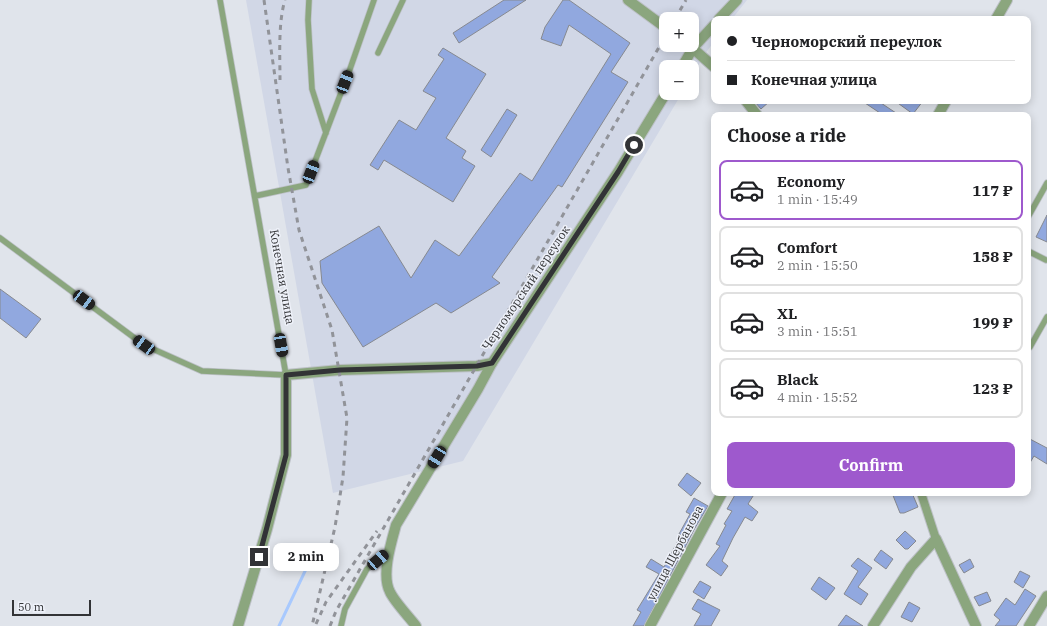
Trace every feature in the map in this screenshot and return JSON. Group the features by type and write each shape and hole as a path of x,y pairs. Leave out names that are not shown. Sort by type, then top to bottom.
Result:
{"street":[{"path":"628,0 659,23"},
{"path":"723,16 737,0"},
{"path":"998,16 1007,0"},
{"path":"699,39 711,28"},
{"path":"697,52 711,64"},
{"name":"Черноморский переулок","path":"286,375 340,370 477,366 492,363 618,172 662,100"},
{"path":"748,104 755,112"},
{"path":"416,626 389,592 386,573 389,550 396,525 478,389 492,363"},
{"name":"Конечная улица","path":"238,626 267,529 286,455 286,375"},
{"name":"улица Щербанова","path":"650,626 720,496"},
{"path":"922,496 936,539 976,626"},
{"path":"873,626 911,567 936,539"},
{"path":"1029,626 1047,596"}],"lane":[{"name":"Конечная улица","path":"220,0 286,375"},
{"path":"309,0 308,20 312,89 326,133"},
{"path":"254,196 306,185 350,69 374,0"},
{"path":"378,53 403,0"},
{"path":"1031,212 1047,183"},
{"path":"0,238 144,345 202,371 286,375"},
{"path":"1031,252 1046,260"},
{"path":"1031,345 1047,317"},
{"path":"342,626 345,609 367,569 389,550"}],"shaded area":[{"path":"246,0 747,0 734,16 711,16 711,46 699,64 699,60 659,60 659,100 678,100 463,461 333,493"}],"building":[{"path":"504,0 526,0 459,43 453,33"},
{"path":"563,0 569,0 630,43 611,72 628,82 562,187 558,185 492,277 500,283 451,313 436,303 363,347 322,283 320,261 379,226 411,278 435,240 459,256 520,173 532,181 611,54 569,25 561,46 541,39 545,27"},
{"path":"443,48 486,74 446,138 466,151 462,158 475,166 453,202 384,160 378,170 370,165 399,120 416,130 436,98 423,91 444,59 438,55"},
{"path":"757,104 767,104 761,109"},
{"path":"866,104 882,104 894,112 878,112"},
{"path":"899,104 921,104 915,112 910,112"},
{"path":"507,109 517,115 491,157 481,150"},
{"path":"1047,215 1047,242 1036,237"},
{"path":"0,289 41,319 26,338 0,318"},
{"path":"1031,440 1047,448 1047,464 1034,456 1031,461"},
{"path":"687,473 701,483 691,496 678,485"},
{"path":"734,496 753,496 748,504 758,512 752,521 745,517 722,561 728,566 721,576 706,565 720,546 716,544 726,525 724,524 732,511 727,509"},
{"path":"893,496 913,496 918,507 904,513 900,513"},
{"path":"694,498 708,506 644,626 633,626 641,612 637,610 659,574 646,567 651,559 664,567 681,535 679,534 690,514 686,512"},
{"path":"905,531 916,541 908,549 905,549 896,540"},
{"path":"881,550 893,559 886,569 874,560"},
{"path":"858,558 872,568 858,587 868,594 861,605 844,594 858,571 851,566"},
{"path":"970,559 974,567 964,573 959,565"},
{"path":"1020,571 1030,576 1023,588 1014,582"},
{"path":"819,577 835,588 826,600 811,589"},
{"path":"700,581 711,587 704,599 693,592"},
{"path":"1025,589 1036,596 1016,626 995,626 1000,620 994,615 1006,598 1015,605"},
{"path":"987,592 991,601 979,606 974,597"},
{"path":"698,599 720,610 711,626 694,626 701,614 692,609"},
{"path":"909,602 920,608 912,622 901,617"},
{"path":"846,615 863,626 838,626"}],"waterway":[{"path":"279,626 317,546"}],"railway":[{"path":"264,0 288,168 299,230 332,330 347,418 343,477 335,527 312,626"},
{"path":"280,80 280,29 285,0"},
{"path":"679,12 686,0"},
{"path":"330,626 336,611 659,47"},
{"path":"316,624 326,602 377,531"}],"route":[{"path":"259,557 286,455 286,375 340,370 477,366 492,363 618,172 634,145"}]}
